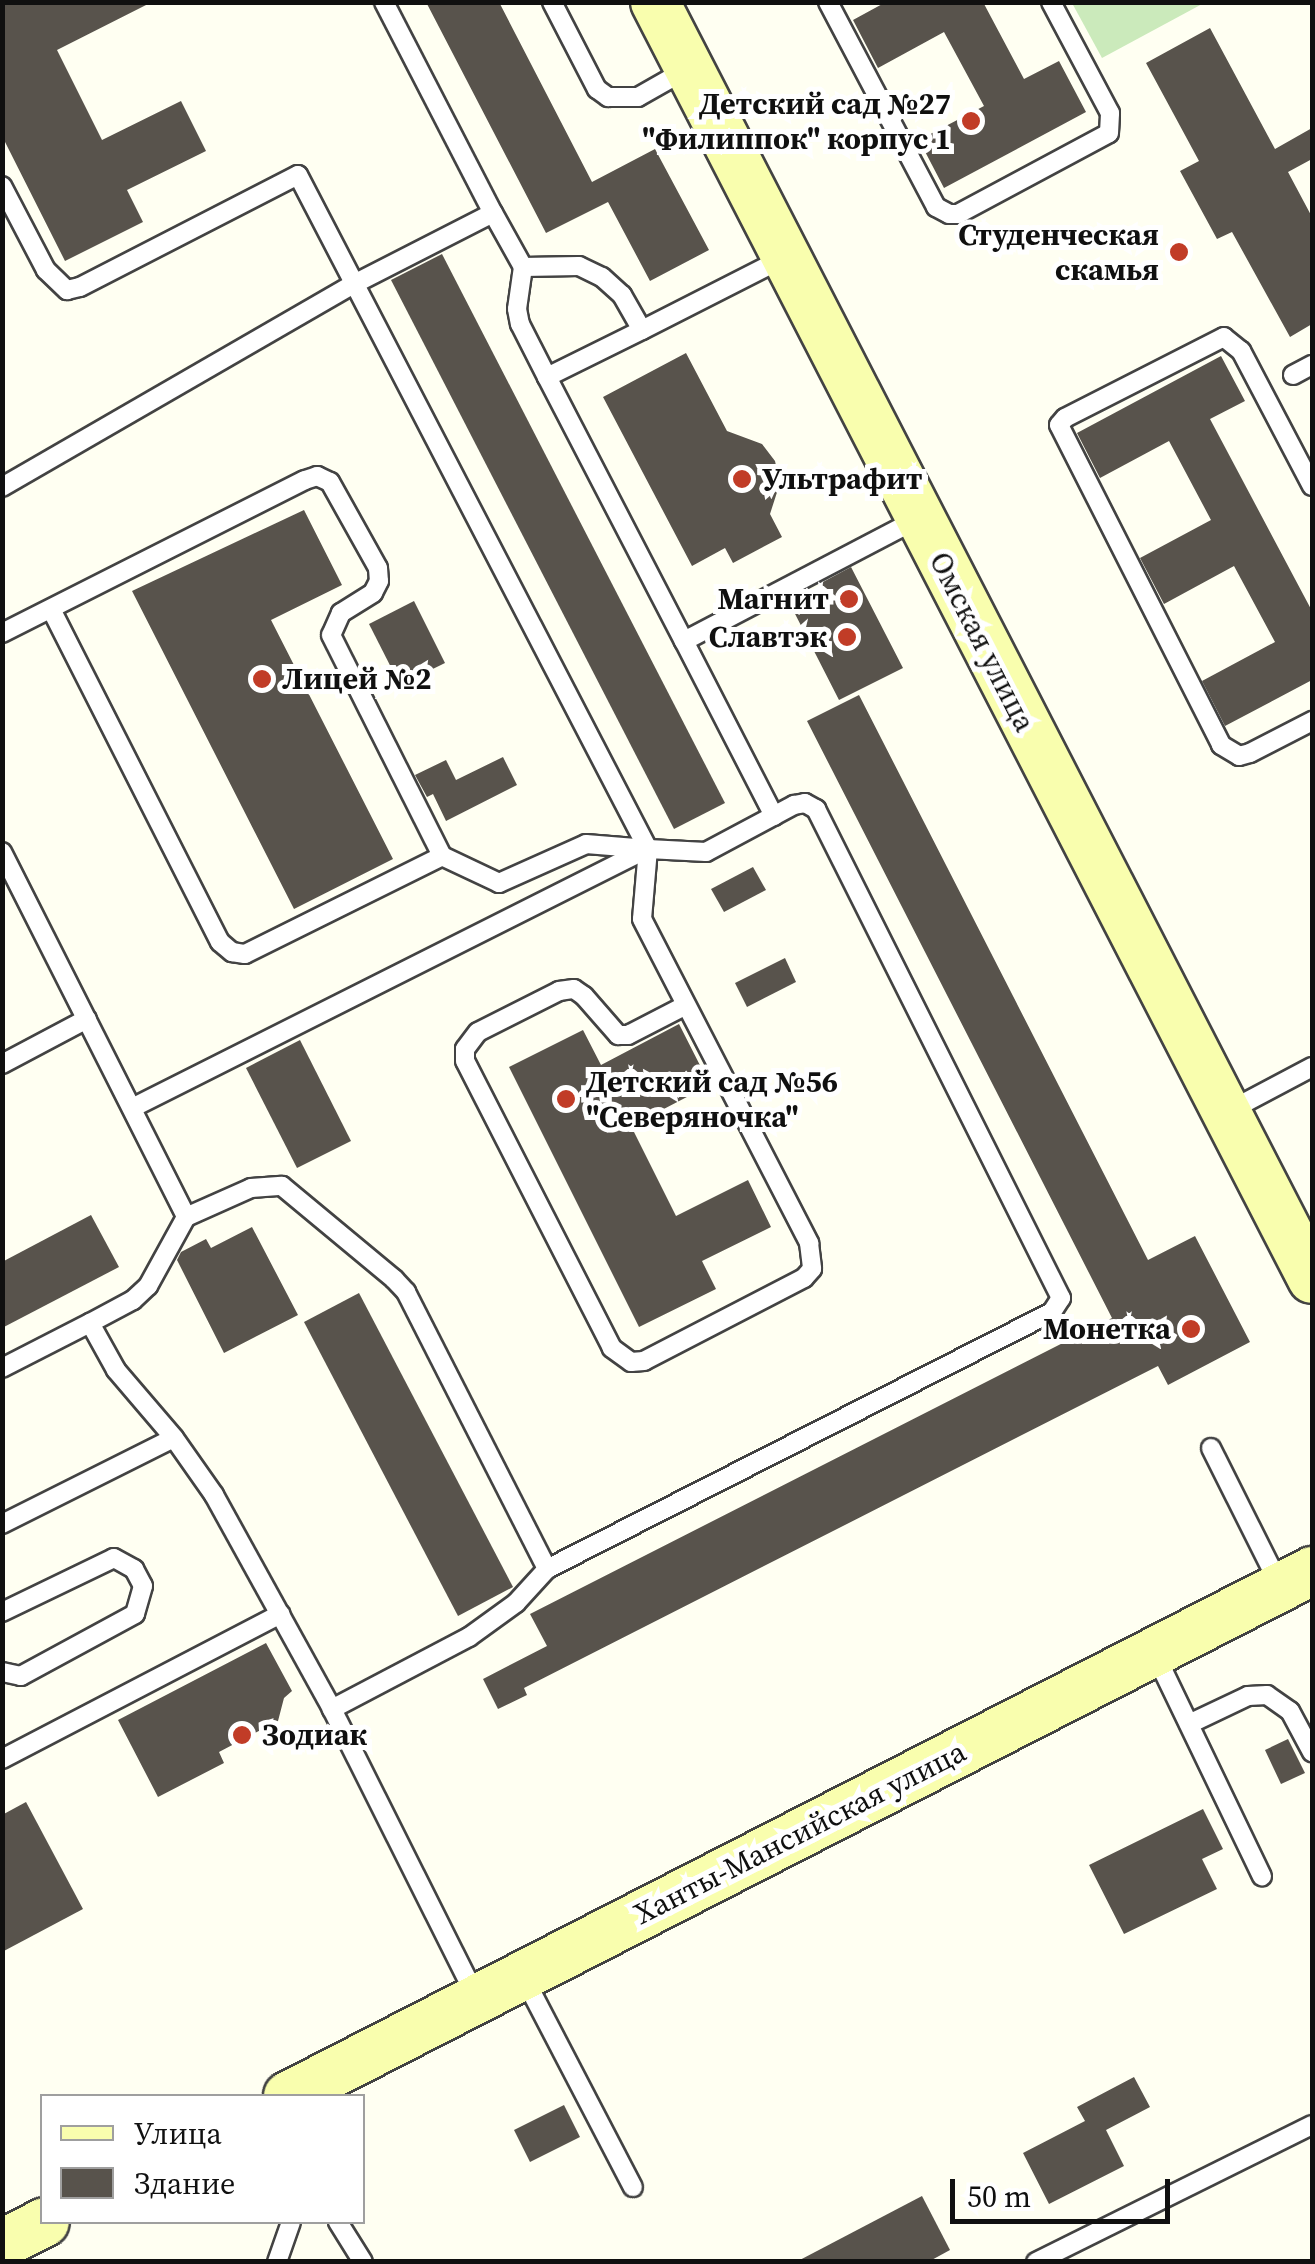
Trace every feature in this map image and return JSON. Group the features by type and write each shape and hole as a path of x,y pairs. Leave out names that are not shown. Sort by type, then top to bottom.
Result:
{"main road":[{"name":"Омская улица","path":"655,2 1312,1279"},
{"name":"Ханты-Мансийская улица","path":"295,2094 342,2081 477,1999 1296,1579"},
{"path":"2,2244 41,2224"}],"lane":[{"path":"384,2 524,267 517,309 520,324 774,816"},
{"path":"552,2 597,89 608,97 638,96 688,68"},
{"path":"828,2 936,207 958,214 1109,133 1110,113 1051,2"},
{"path":"2,186 46,270 66,290 80,287 298,175 648,848 642,920 686,1005 809,1244 812,1269 804,1278 644,1362 631,1362 612,1348 465,1061 465,1049 478,1032 559,991 574,990 584,996 618,1036 628,1035 686,1005"},
{"path":"2,487 354,284 493,212"},
{"path":"546,377 785,257"},
{"path":"524,267 579,266 602,277 622,295 642,330"},
{"path":"1312,486 1241,350 1224,337 1064,418 1059,425 1221,745 1239,756 1312,721"},
{"path":"1292,376 1312,365"},
{"path":"2,634 304,480 317,476 330,482 370,554 379,581 373,593 341,613 330,635 442,856 499,883 586,844 706,852 805,803 816,809 1061,1298 1052,1312 548,1570 516,1604 469,1637 332,1709"},
{"path":"684,641 918,518"},
{"path":"51,610 220,942 232,952 246,954 442,856"},
{"path":"132,1108 648,848"},
{"path":"2,852 186,1217"},
{"path":"2,1064 87,1020"},
{"path":"1225,1113 1312,1067"},
{"path":"2,1368 133,1300 148,1286 186,1217 251,1188 282,1186 406,1292 548,1570"},
{"path":"90,1323 116,1370 174,1438 214,1495 332,1709 477,1999"},
{"path":"2,1524 174,1438"},
{"path":"1211,1448 1296,1579"},
{"path":"2,1612 114,1558 134,1569 143,1586 135,1614 21,1676 2,1672"},
{"path":"2,1759 281,1614"},
{"path":"1154,1652 1262,1876"},
{"path":"1189,1724 1248,1696 1268,1695 1290,1711 1312,1752"},
{"path":"523,1975 633,2187"},
{"path":"1036,2262 1312,2124"},
{"path":"276,2262 290,2224"},
{"path":"339,2224 364,2262"}],"green space":[{"path":"1072,3 1204,3 1102,58"}],"building":[{"path":"2,2 152,2 57,50 102,140 181,101 206,151 127,190 143,222 65,261 2,136"},
{"path":"426,2 499,2 592,182 655,149 709,250 650,281 608,202 546,233"},
{"path":"886,2 983,2 1024,79 1059,61 1086,112 944,188 919,140 984,106 944,32 878,68 853,20"},
{"path":"1210,28 1275,149 1312,128 1312,159 1288,172 1312,217 1312,324 1290,337 1232,232 1217,239 1180,171 1199,161 1146,63"},
{"path":"442,254 725,803 674,829 391,280"},
{"path":"686,353 727,431 762,444 775,461 780,483 770,514 782,537 733,563 725,548 692,566 603,397"},
{"path":"1221,356 1245,401 1210,419 1312,611 1312,680 1225,726 1202,681 1275,642 1234,566 1164,604 1140,558 1211,520 1169,441 1100,478 1077,433"},
{"path":"304,510 342,585 271,620 393,859 294,909 132,591"},
{"name":"Славтэк","path":"851,567 903,668 839,700 791,606 825,589 821,583"},
{"path":"414,601 445,663 400,685 369,624"},
{"path":"859,695 1148,1260 1195,1236 1250,1342 1168,1385 1158,1366 524,1688 527,1695 498,1709 483,1679 547,1646 530,1614 1112,1318 807,721"},
{"path":"503,757 517,785 446,821 433,794 427,797 415,775 446,760 456,780"},
{"path":"753,867 766,890 724,912 711,889"},
{"path":"785,958 796,982 747,1007 735,983"},
{"path":"679,1024 710,1085 631,1126 676,1216 748,1180 771,1227 702,1261 716,1289 639,1327 509,1067 583,1030 601,1065"},
{"path":"300,1040 351,1141 297,1168 246,1068"},
{"path":"91,1215 119,1267 2,1328 2,1262"},
{"path":"252,1227 298,1315 224,1353 177,1260 181,1252 206,1239 211,1248"},
{"path":"359,1293 513,1587 458,1616 304,1322"},
{"path":"266,1643 292,1691 284,1698 278,1721 219,1752 224,1763 158,1797 118,1720"},
{"path":"1288,1739 1305,1773 1281,1784 1265,1750"},
{"path":"26,1802 83,1909 2,1952 2,1815"},
{"path":"1203,1809 1223,1849 1202,1859 1217,1889 1124,1934 1089,1865"},
{"path":"1134,2077 1150,2107 1106,2130 1124,2166 1049,2204 1023,2153 1085,2121 1077,2107"},
{"path":"564,2105 580,2137 530,2162 514,2130"},
{"path":"922,2196 950,2250 928,2262 796,2262"}],"place":[{"name":"Детский сад №27 \"Филиппок\" корпус 1","path":"971,121"},
{"name":"Студенческая скамья","path":"1179,252"},
{"name":"Ультрафит","path":"742,479"},
{"name":"Магнит","path":"849,599"},
{"name":"Славтэк","path":"847,637"},
{"name":"Лицей №2","path":"262,679"},
{"name":"Детский сад №56 \"Северяночка\"","path":"566,1099"},
{"name":"Монетка","path":"1191,1329"},
{"name":"Зодиак","path":"242,1735"}]}
